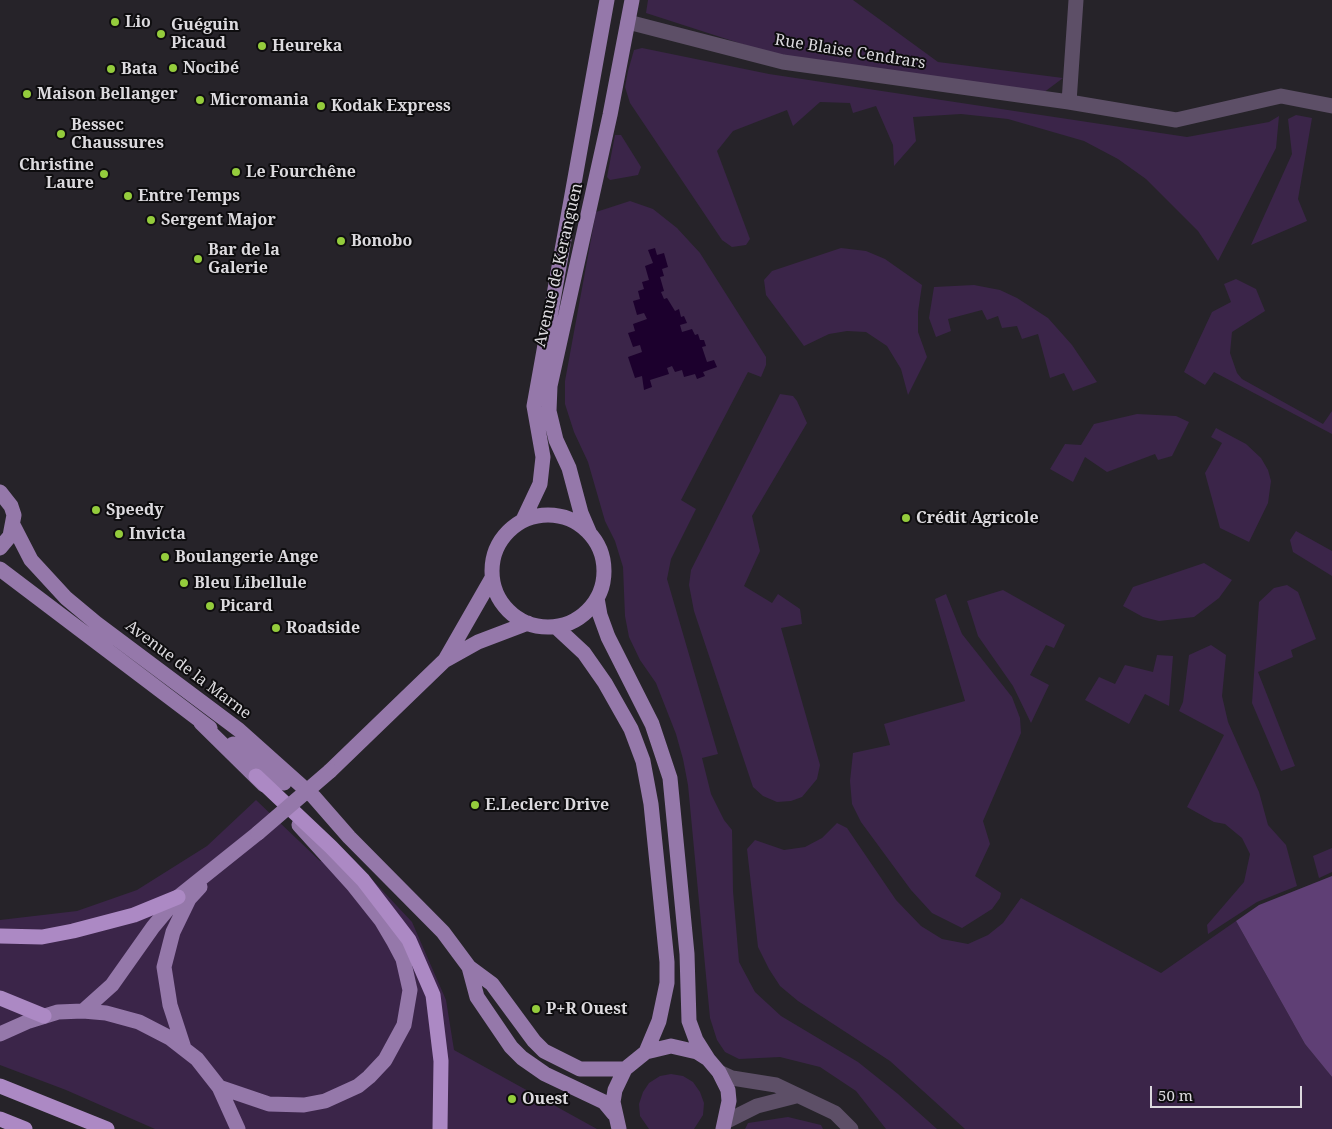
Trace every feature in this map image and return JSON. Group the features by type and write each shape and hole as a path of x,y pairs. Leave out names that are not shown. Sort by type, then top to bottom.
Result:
{"highway":[{"path":"256,776 332,846 363,880 409,940 433,995 441,1061 440,1129"},
{"path":"0,936 42,936 73,931 134,915 178,897"},
{"path":"0,998 44,1016"},
{"path":"0,1086 107,1129"},
{"path":"0,1119 25,1129"}],"main road":[{"name":"Avenue de Keranguen","path":"524,520 540,484 543,456 534,406 607,0"},
{"name":"Avenue de Keranguen","path":"590,534 580,513 569,468 556,440 549,411 550,386 610,115 632,0"},
{"name":"Avenue de la Marne","path":"0,492 11,506 13,526 32,560 66,598 96,623 266,752 314,797 350,837 443,932 469,967 492,984 534,1041 544,1051 580,1069 625,1069"},
{"path":"552,515 566,518 590,534 599,548 603,565 603,582 597,598 580,617 556,626 528,623 514,616 504,606 496,593 492,578 492,564 499,544 512,527 524,520 537,516 552,515"},
{"path":"0,548 10,536 13,526"},
{"name":"Avenue de la Marne","path":"0,569 201,722 260,762 350,837"},
{"path":"444,661 487,590 492,578"},
{"path":"597,598 600,615 608,637 652,724 670,778 687,954 689,1021 696,1040 719,1072 728,1090 729,1100 725,1125"},
{"path":"83,1011 112,985 153,927 178,897 221,864 330,770 444,661 478,642 528,623"},
{"path":"556,626 584,653 605,683 631,729 643,761 651,804 667,962 660,1021 646,1052"},
{"path":"201,722 256,776 354,886 381,920 403,959 410,990 404,1025 385,1060 358,1086 340,1095 311,1104 287,1105 269,1104 219,1086"},
{"path":"184,1048 166,987 164,967 167,949 190,899 221,864"},
{"name":"Avenue de la Marne","path":"469,967 477,997 511,1048 545,1074 604,1102 614,1114"},
{"path":"2,1033 58,1012 83,1011 106,1013 139,1022 170,1038 197,1059 219,1086 238,1129"},
{"path":"619,1129 614,1114 615,1090 625,1069 646,1052 658,1048 678,1047 697,1052 708,1059"}],"street":[{"path":"1069,102 1076,0"},
{"name":"Rue Blaise Cendrars","path":"628,22 783,62 1069,102 1176,120 1281,96 1332,106"},
{"path":"719,1072 732,1078 776,1085 835,1113 851,1129"},
{"path":"725,1125 757,1106 796,1096"}],"shaded area":[{"path":"648,0 853,0 938,62 1063,78 1043,93 773,54 646,13"},
{"path":"642,48 769,74 1187,137 1269,122 1279,116 1276,148 1218,261 1198,231 1146,179 1118,159 1084,141 1008,119 961,114 913,117 916,141 894,166 893,145 876,106 853,113 850,103 820,102 793,126 787,110 733,131 717,151 750,239 746,245 732,247 722,240 630,103 625,87 628,71 634,50"},
{"path":"1296,115 1312,118 1298,199 1307,221 1251,245 1292,154 1288,119"},
{"path":"615,135 621,135 641,167 638,175 610,180 607,177"},
{"path":"630,201 653,209 677,228 700,253 766,357 766,365 761,377 748,372 681,500 696,509 671,559 667,579 718,754 702,758 711,794 724,820 732,830 733,891 739,962 755,992 781,1016 858,1062 937,1129 886,1129 856,1091 820,1067 780,1057 739,1059 725,1052 717,1040 710,1018 688,785 683,759 676,734 656,683 640,660 629,637 625,616 623,567 615,541 605,521 588,462 574,432 565,404 565,381 596,212"},
{"path":"655,248 657,255 664,253 668,267 662,269 664,276 660,277 664,291 661,292 664,299 667,298 675,311 679,309 681,317 684,316 687,323 680,325 682,332 692,329 695,335 698,334 700,340 704,340 706,346 702,347 707,362 714,360 717,367 703,372 705,376 697,379 695,374 684,377 682,370 675,372 672,366 667,368 669,374 650,380 652,387 644,390 642,376 635,378 628,357 642,352 640,345 633,347 628,333 635,331 633,324 647,319 644,313 637,315 633,301 640,299 638,291 644,289 642,282 649,280 645,266 653,263 648,250"},
{"path":"841,248 866,251 885,259 922,285 918,312 918,332 927,357 908,395 901,369 887,346 866,332 847,331 829,334 804,346 766,295 764,280 772,271"},
{"path":"1236,279 1256,289 1265,311 1232,332 1230,353 1237,373 1242,379 1323,424 1332,411 1332,434 1214,372 1205,385 1184,372 1212,312 1231,302 1224,284"},
{"path":"974,285 1000,290 1017,298 1048,318 1072,345 1097,382 1073,391 1064,373 1050,378 1038,334 1022,339 1017,326 1002,328 998,316 987,320 982,310 948,319 951,331 936,337 929,318 934,287"},
{"path":"780,394 793,396 807,423 752,516 760,551 744,586 772,603 778,594 800,609 802,624 781,628 820,765 817,779 802,797 791,801 777,802 763,796 753,787 694,611 689,585 691,570"},
{"path":"1137,414 1176,416 1189,422 1172,456 1158,460 1155,454 1107,472 1085,457 1073,482 1050,469 1065,444 1081,445 1094,424"},
{"path":"1216,428 1246,444 1261,458 1268,470 1271,481 1268,503 1249,542 1220,528 1205,473 1222,443 1211,437"},
{"path":"1296,531 1332,551 1332,576 1293,552 1290,540"},
{"path":"1204,563 1232,580 1219,598 1194,617 1159,621 1143,617 1123,606 1133,587"},
{"path":"1287,585 1298,592 1316,639 1291,650 1293,657 1258,672 1295,766 1281,771 1252,703 1259,602 1274,588"},
{"path":"1003,590 1065,625 1054,648 1046,645 1030,675 1049,685 1031,723 1013,686 978,636 967,601"},
{"path":"946,594 962,634 1012,697 1020,718 1021,733 983,821 990,844 975,876 1001,893 1000,898 992,909 962,928 932,913 911,890 861,822 852,804 850,781 853,753 890,745 884,724 965,701 935,599"},
{"path":"1211,645 1226,655 1222,696 1228,722 1259,792 1268,825 1286,845 1297,886 1257,902 1208,934 1207,925 1244,882 1250,854 1242,838 1225,824 1214,822 1187,807 1224,735 1179,711 1183,702 1189,655"},
{"path":"1157,655 1173,656 1169,706 1145,694 1129,724 1085,700 1099,677 1115,684 1125,665 1153,672"},
{"path":"256,800 320,861 352,858 412,922 446,1000 454,1050 597,1129 155,1129 66,1090 0,1065 0,920 77,911 137,890 207,846"},
{"path":"837,823 847,828 896,900 921,926 942,939 968,944 988,935 1003,923 1021,898 1161,973 1236,921 1305,1044 1332,1077 1332,1129 965,1129 890,1061 798,1001 780,986 758,947 747,849 755,840 784,850 805,847 822,838"},
{"path":"1332,848 1332,872 1319,878 1313,856"},
{"path":"1332,876 1332,1077 1305,1044 1236,921 1259,905"},
{"path":"671,1074 683,1076 693,1082 700,1092 704,1103 703,1115 694,1129 649,1129 640,1116 639,1104 643,1092 649,1083 660,1076"},
{"path":"788,1117 821,1125 823,1129 745,1129 748,1123"}],"place":[{"name":"Lio","path":"115,22"},
{"name":"Guéguin Picaud","path":"161,34"},
{"name":"Heureka","path":"262,46"},
{"name":"Nocibé","path":"173,68"},
{"name":"Bata","path":"111,69"},
{"name":"Maison Bellanger","path":"27,94"},
{"name":"Micromania","path":"200,100"},
{"name":"Kodak Express","path":"321,106"},
{"name":"Bessec Chaussures","path":"61,134"},
{"name":"Le Fourchêne","path":"236,172"},
{"name":"Christine Laure","path":"104,174"},
{"name":"Entre Temps","path":"128,196"},
{"name":"Sergent Major","path":"151,220"},
{"name":"Bonobo","path":"341,241"},
{"name":"Bar de la Galerie","path":"198,259"},
{"name":"Speedy","path":"96,510"},
{"name":"Crédit Agricole","path":"906,518"},
{"name":"Invicta","path":"119,534"},
{"name":"Boulangerie Ange","path":"165,557"},
{"name":"Bleu Libellule","path":"184,583"},
{"name":"Picard","path":"210,606"},
{"name":"Roadside","path":"276,628"},
{"name":"E.Leclerc Drive","path":"475,805"},
{"name":"P+R Ouest","path":"536,1009"},
{"name":"Ouest","path":"512,1099"}]}
